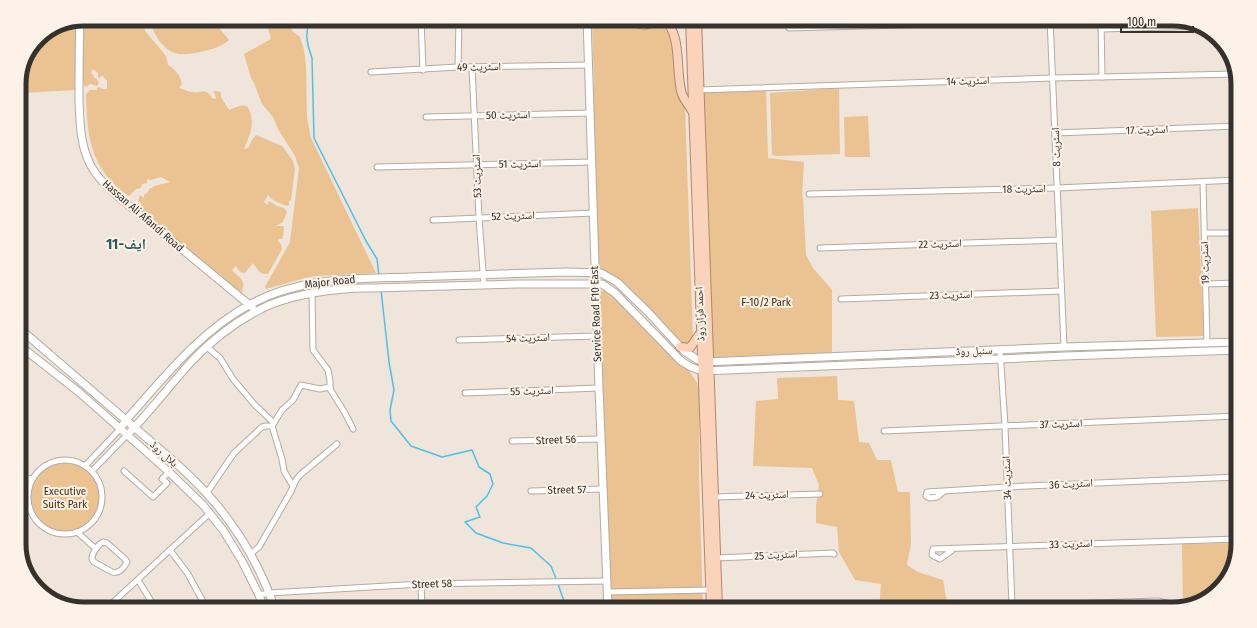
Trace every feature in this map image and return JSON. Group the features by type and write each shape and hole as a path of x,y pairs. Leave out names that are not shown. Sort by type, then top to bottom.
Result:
{"main road":[{"path":"669,26 673,32 677,50 682,94 693,113"},
{"name":"احمد فراز روڈ","path":"690,26 701,332 706,362"},
{"name":"احمد فراز روڈ","path":"697,26 706,371 714,575 717,602"},
{"path":"680,347 690,348 701,332"},
{"name":"احمد فراز روڈ","path":"706,371 714,497 716,558 711,590 711,602"}],"street":[{"name":"Hassan Ali Afandi Road","path":"80,26 80,133 84,151 92,166 101,180 120,198 249,304 256,312"},
{"path":"421,26 423,70"},
{"path":"458,68 459,26"},
{"name":"Service Road F10 East","path":"587,26 600,439 608,602"},
{"path":"789,28 854,26"},
{"name":"اسٹریٹ 8","path":"1050,26 1064,347"},
{"path":"1101,26 1102,77"},
{"path":"1101,30 1182,27"},
{"name":"اسٹریٹ 49","path":"371,72 472,67 588,65"},
{"name":"اسٹریٹ 53","path":"472,67 476,165 484,285"},
{"name":"اسٹریٹ 14","path":"700,90 1053,78 1230,74"},
{"name":"اسٹریٹ 50","path":"426,117 590,113"},
{"name":"اسٹریٹ 17","path":"1055,134 1231,126"},
{"name":"اسٹریٹ 51","path":"377,167 591,162"},
{"name":"اسٹریٹ 18","path":"809,194 1057,188 1231,180"},
{"name":"اسٹریٹ 19","path":"1203,182 1207,343"},
{"name":"اسٹریٹ 52","path":"433,220 593,213"},
{"path":"1205,233 1231,233"},
{"name":"اسٹریٹ 22","path":"820,248 1059,240"},
{"path":"595,273 606,275 617,282 648,312 680,347 693,358 706,362"},
{"name":"Major Road","path":"120,429 126,420 185,355 224,321 249,304 268,295 313,283 354,279 595,273"},
{"path":"354,279 355,288"},
{"path":"1206,284 1231,283"},
{"path":"595,284 602,284 615,293 681,361 691,368 706,371"},
{"name":"Major Road","path":"127,435 191,362 217,338 256,312 281,301 312,294 355,288 595,284"},
{"name":"اسٹریٹ 23","path":"841,299 1061,291"},
{"path":"312,294 314,350 328,370 332,392 353,429"},
{"name":"ہلال روڈ","path":"26,334 181,469 216,504 250,554 272,602"},
{"name":"اسٹریٹ 54","path":"459,340 597,336"},
{"name":"سنبل روڈ","path":"706,371 1065,356 1180,348 1207,343 1231,342"},
{"path":"207,347 220,358 233,379 273,424 284,471 293,486"},
{"name":"سنبل روڈ","path":"706,362 1064,347 1231,350"},
{"name":"اسٹریٹ 34","path":"1000,350 1008,487 1012,602"},
{"name":"ہلال روڈ","path":"26,351 127,435 204,505 223,530 242,561 262,602"},
{"path":"877,355 878,364"},
{"path":"206,494 236,450 262,427 273,424 282,410 293,400 301,385 320,389 330,386"},
{"name":"اسٹریٹ 55","path":"465,393 599,388"},
{"name":"اسٹریٹ 37","path":"884,431 1231,416"},
{"path":"85,466 120,429"},
{"path":"92,471 127,435"},
{"name":"Street 56","path":"512,441 600,439"},
{"path":"250,554 259,547 300,475 337,444"},
{"path":"54,461 76,461 85,466 92,471 100,486 102,502 99,512 86,528 78,532 68,534 50,531 35,519 30,510 28,490 32,479 44,466 54,461"},
{"path":"124,471 153,497 167,483 162,479 169,472"},
{"name":"اسٹریٹ 36","path":"943,492 937,497 930,498 926,496 927,492 1008,487 1231,477"},
{"path":"26,478 32,479"},
{"name":"Street 57","path":"531,491 602,490"},
{"name":"اسٹریٹ 24","path":"714,497 820,494"},
{"path":"114,602 210,513"},
{"path":"78,532 96,549"},
{"name":"اسٹریٹ 33","path":"951,551 940,559 932,555 933,549 1231,539"},
{"path":"100,543 107,543 125,558 125,566 116,573 94,562 92,556 96,549 100,543"},
{"path":"170,550 188,574 203,602"},
{"name":"اسٹریٹ 25","path":"716,558 834,554"},
{"path":"138,580 152,602"},
{"name":"Street 58","path":"259,595 269,593 421,584 606,581"},
{"path":"421,584 422,602"},
{"path":"607,592 711,590"},
{"path":"1129,602 1162,602"}],"green space":[{"path":"76,26 76,26 77,90 26,93 28,69 32,58 38,49 46,40 55,34"},
{"path":"81,26 144,26 145,31 166,56 168,65 179,76 182,84 179,88 191,92 205,92 215,99 216,97 213,91 217,91 218,93 219,91 229,110 240,106 248,107 252,124 244,149 248,148 256,135 282,146 293,161 295,169 289,205 287,206 276,202 268,195 264,202 267,205 269,201 284,208 287,212 283,222 276,226 284,226 283,237 278,241 281,244 282,249 268,274 261,273 253,263 245,273 239,271 236,266 232,270 241,279 243,287 242,292 239,293 232,289 142,211 142,204 138,201 140,195 144,198 144,195 150,188 170,182 161,177 151,180 147,179 147,183 142,184 141,188 136,189 129,196 116,186 106,175 93,151 88,124 86,94 90,90 97,90 99,87 107,89 107,81 102,75 99,78 98,73 93,69 91,73 99,83 97,86 90,84 86,87 84,85 82,74 83,54 81,53 82,44 84,41 80,36"},
{"path":"151,26 217,26 229,40 219,47 212,49 191,54 178,54 166,48"},
{"path":"268,26 292,26 292,31 300,37 304,50 306,66 307,118 311,138 376,273 317,276 266,289 265,287 290,242 299,168 295,156 279,131 273,117 262,104 251,78 244,54 271,39"},
{"path":"592,26 634,26 640,29 645,29 652,26 662,26 665,28 674,45 680,97 685,108 693,336 691,341 685,344 674,337 628,288 599,268 592,98 594,84"},
{"name":"F-10/2 Park","path":"766,88 768,158 804,162 802,195 806,255 813,268 832,290 832,357 710,362 699,90"},
{"path":"839,88 840,154 772,155 770,93"},
{"path":"868,116 870,157 845,157 844,117"},
{"path":"1198,208 1204,336 1156,337 1151,211"},
{"path":"605,289 611,292 687,367 697,383 699,390 699,475 703,602 612,602 602,382 600,292"},
{"path":"837,376 838,400 854,401 859,442 869,443 877,460 891,460 898,492 910,492 911,544 907,565 918,572 943,580 947,602 880,602 881,584 855,580 839,552 837,527 816,523 816,506 819,485 812,468 753,466 756,401 778,399 777,378"},
{"name":"Executive Suits Park","path":"65,463 78,465 89,473 97,484 99,497 97,510 89,521 78,529 65,531 52,529 41,521 33,510 31,497 33,484 41,473 52,465"},
{"path":"1231,543 1229,559 1225,570 1217,582 1211,588 1195,598 1183,601 1182,544"}],"waterway":[{"path":"309,26 307,38 312,58 314,138 366,241 377,259 379,276"},
{"path":"381,290 389,362 394,390 390,410 391,421 411,446 442,457 472,450 479,467 490,474 493,484 487,496 476,507 480,517 465,522 476,533 503,543 531,548 551,566 557,581"},
{"path":"558,584 564,602"}],"district":[{"name":"ایف-11","path":"126,244"}]}
